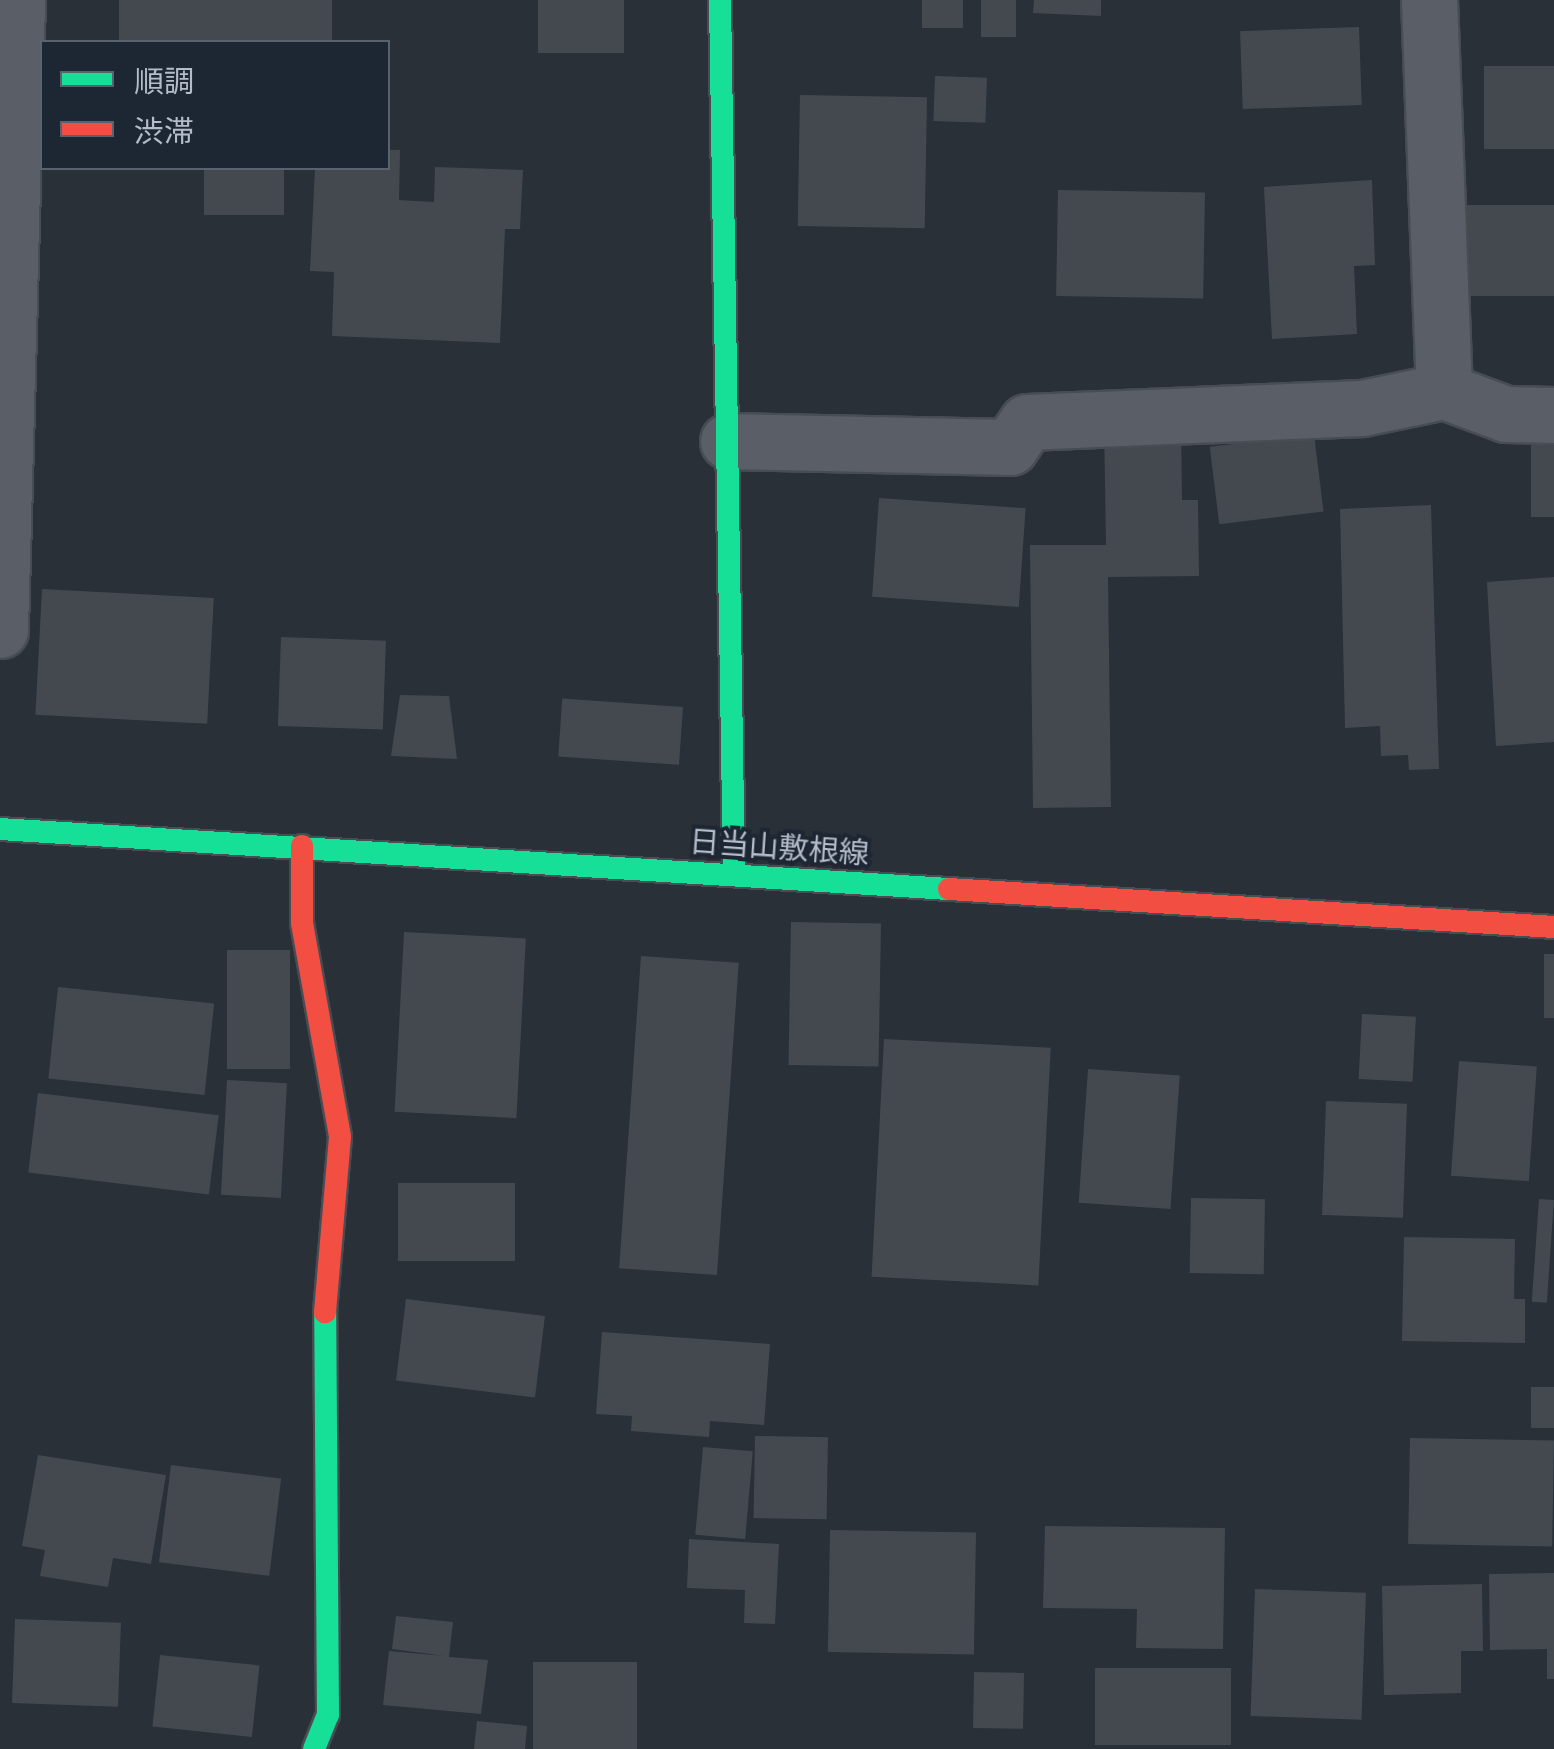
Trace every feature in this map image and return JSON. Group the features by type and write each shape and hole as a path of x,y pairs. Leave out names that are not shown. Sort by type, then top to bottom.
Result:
{"street":[{"path":"0,630 17,0"},
{"path":"720,0 734,874"},
{"path":"1429,0 1444,390"},
{"path":"728,442 1010,448 1027,422 1362,408 1444,390 1506,414 1554,415"},
{"name":"日当山敷根線","path":"0,829 1554,927"},
{"path":"302,846 302,923 340,1137 324,1321 328,1715 314,1749"}],"building":[{"path":"119,0 332,0 332,40 119,40"},
{"path":"538,0 624,0 624,53 538,53"},
{"path":"922,0 963,0 963,28 922,28"},
{"path":"981,0 1016,0 1016,37 981,37"},
{"path":"1034,0 1101,0 1101,16 1033,13"},
{"path":"1359,27 1362,105 1243,109 1240,31"},
{"path":"1484,66 1554,66 1554,149 1484,149"},
{"path":"935,76 987,78 985,123 933,121"},
{"path":"800,95 927,97 925,228 798,226"},
{"path":"390,150 400,150 399,200 434,202 435,167 523,170 520,229 505,229 500,343 332,336 334,272 310,271 315,170 390,170"},
{"path":"204,170 284,170 284,215 204,215"},
{"path":"1372,180 1375,265 1354,266 1357,334 1272,339 1264,187"},
{"path":"1058,190 1205,193 1203,299 1056,296"},
{"path":"1458,205 1554,205 1554,296 1458,296"},
{"path":"1181,420 1182,500 1198,500 1199,576 1108,577 1111,807 1033,808 1030,545 1106,545 1104,421"},
{"path":"1314,434 1324,511 1219,524 1210,447"},
{"path":"1531,437 1554,437 1554,517 1531,517"},
{"path":"879,498 1026,508 1019,607 872,597"},
{"path":"1431,505 1439,769 1409,770 1408,755 1381,756 1380,726 1345,728 1340,509"},
{"path":"1554,577 1554,742 1496,746 1487,582"},
{"path":"42,589 214,598 207,724 35,715"},
{"path":"281,637 386,641 383,730 278,726"},
{"path":"400,695 449,696 457,759 391,756"},
{"path":"562,699 683,707 679,765 558,756"},
{"path":"791,922 881,924 878,1067 789,1065"},
{"path":"404,932 526,938 516,1118 395,1112"},
{"path":"227,950 290,950 290,1069 227,1069"},
{"path":"1544,954 1554,954 1554,1018 1544,1018"},
{"path":"641,956 739,963 717,1275 619,1268"},
{"path":"58,987 214,1003 205,1095 48,1078"},
{"path":"1362,1014 1416,1017 1413,1082 1359,1079"},
{"path":"884,1039 1051,1048 1038,1285 872,1277"},
{"path":"1459,1061 1537,1066 1529,1181 1451,1176"},
{"path":"1088,1069 1180,1075 1170,1209 1079,1203"},
{"path":"227,1080 287,1083 281,1198 221,1195"},
{"path":"38,1093 219,1115 209,1195 28,1172"},
{"path":"1326,1101 1407,1104 1403,1218 1322,1215"},
{"path":"398,1183 515,1183 515,1261 398,1261"},
{"path":"1191,1198 1265,1199 1264,1274 1190,1273"},
{"path":"1539,1199 1554,1200 1547,1303 1532,1302"},
{"path":"1404,1237 1515,1239 1514,1299 1525,1299 1525,1343 1402,1341"},
{"path":"406,1299 545,1316 535,1397 396,1380"},
{"path":"602,1332 770,1344 764,1425 710,1421 709,1437 631,1431 632,1416 596,1414"},
{"path":"1531,1387 1554,1387 1554,1428 1531,1428"},
{"path":"755,1436 828,1437 827,1519 754,1518"},
{"path":"1410,1438 1554,1441 1552,1546 1408,1544"},
{"path":"703,1447 753,1451 745,1539 695,1535"},
{"path":"38,1455 166,1475 151,1564 113,1558 108,1587 40,1576 45,1550 22,1546"},
{"path":"171,1465 281,1479 269,1576 159,1562"},
{"path":"1045,1526 1225,1528 1223,1649 1136,1648 1137,1609 1043,1608"},
{"path":"830,1530 976,1533 974,1655 828,1652"},
{"path":"689,1539 779,1544 775,1624 744,1623 745,1590 687,1588"},
{"path":"1554,1573 1554,1679 1547,1679 1547,1649 1490,1650 1489,1574"},
{"path":"1482,1584 1483,1651 1461,1651 1461,1693 1384,1695 1382,1586"},
{"path":"1255,1589 1366,1593 1362,1720 1251,1716"},
{"path":"396,1616 453,1622 449,1657 488,1660 481,1714 383,1705 389,1651 445,1656 392,1649"},
{"path":"15,1619 121,1623 118,1707 12,1703"},
{"path":"160,1655 259,1665 252,1737 152,1727"},
{"path":"533,1662 637,1662 637,1749 533,1749"},
{"path":"1095,1668 1231,1668 1231,1745 1095,1745"},
{"path":"974,1672 1024,1673 1023,1729 973,1728"},
{"path":"477,1721 527,1726 525,1749 474,1749"}],"traffic: fast":[{"path":"720,0 734,874"},
{"path":"0,829 949,889"},
{"path":"314,1749 328,1715 325,1312"}],"traffic: jam":[{"path":"302,846 302,923 340,1137 325,1312"},
{"path":"949,889 1554,927"}]}
